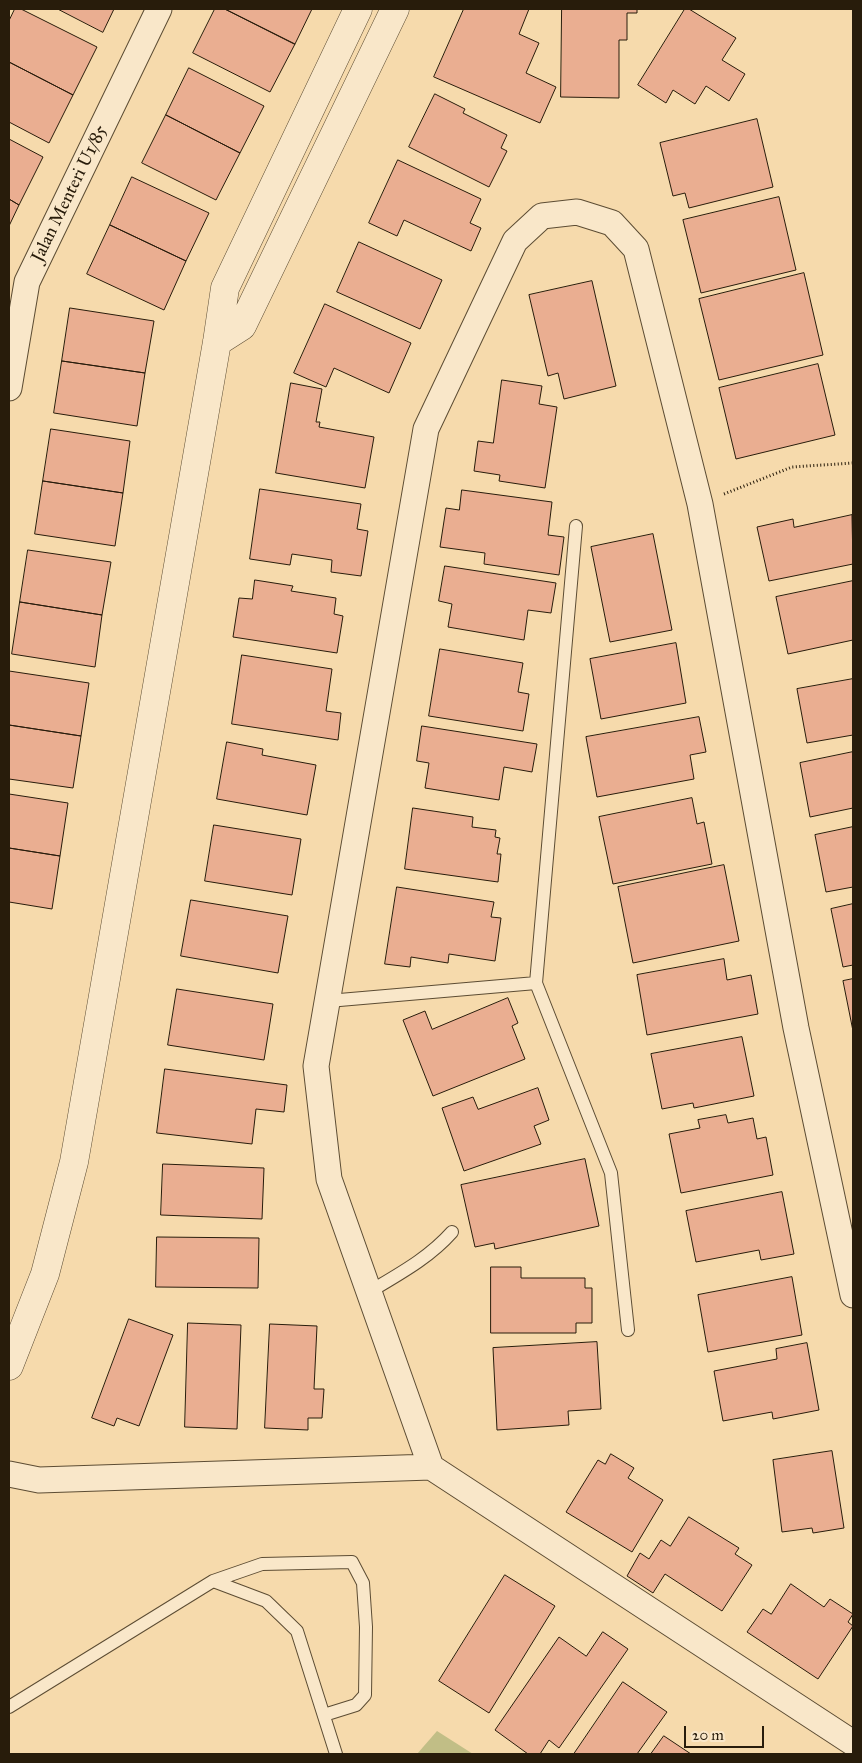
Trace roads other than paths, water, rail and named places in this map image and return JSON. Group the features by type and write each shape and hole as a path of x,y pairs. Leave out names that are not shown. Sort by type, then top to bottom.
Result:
{"street":[{"name":"Jalan Menteri U1/85","path":"9,388 28,282 159,9"},
{"path":"9,1366 45,1274 74,1162 217,342 224,288 358,9"},
{"path":"217,342 242,326 395,9"},
{"path":"431,1467 329,1179 316,1066 426,429 515,241 542,216 577,212 612,223 636,249 700,504 796,1028 853,1295"},
{"path":"9,1474 39,1480 431,1467 853,1743"}],"lane":[{"path":"576,526 536,983 610,1173 628,1330"},
{"path":"328,1001 536,983"},
{"path":"369,1292 414,1265 439,1246 452,1232"},
{"path":"9,1707 213,1581 262,1564 352,1562 363,1583 366,1627 365,1695 356,1705 324,1716"},
{"path":"213,1581 266,1601 297,1631 336,1754"}]}
